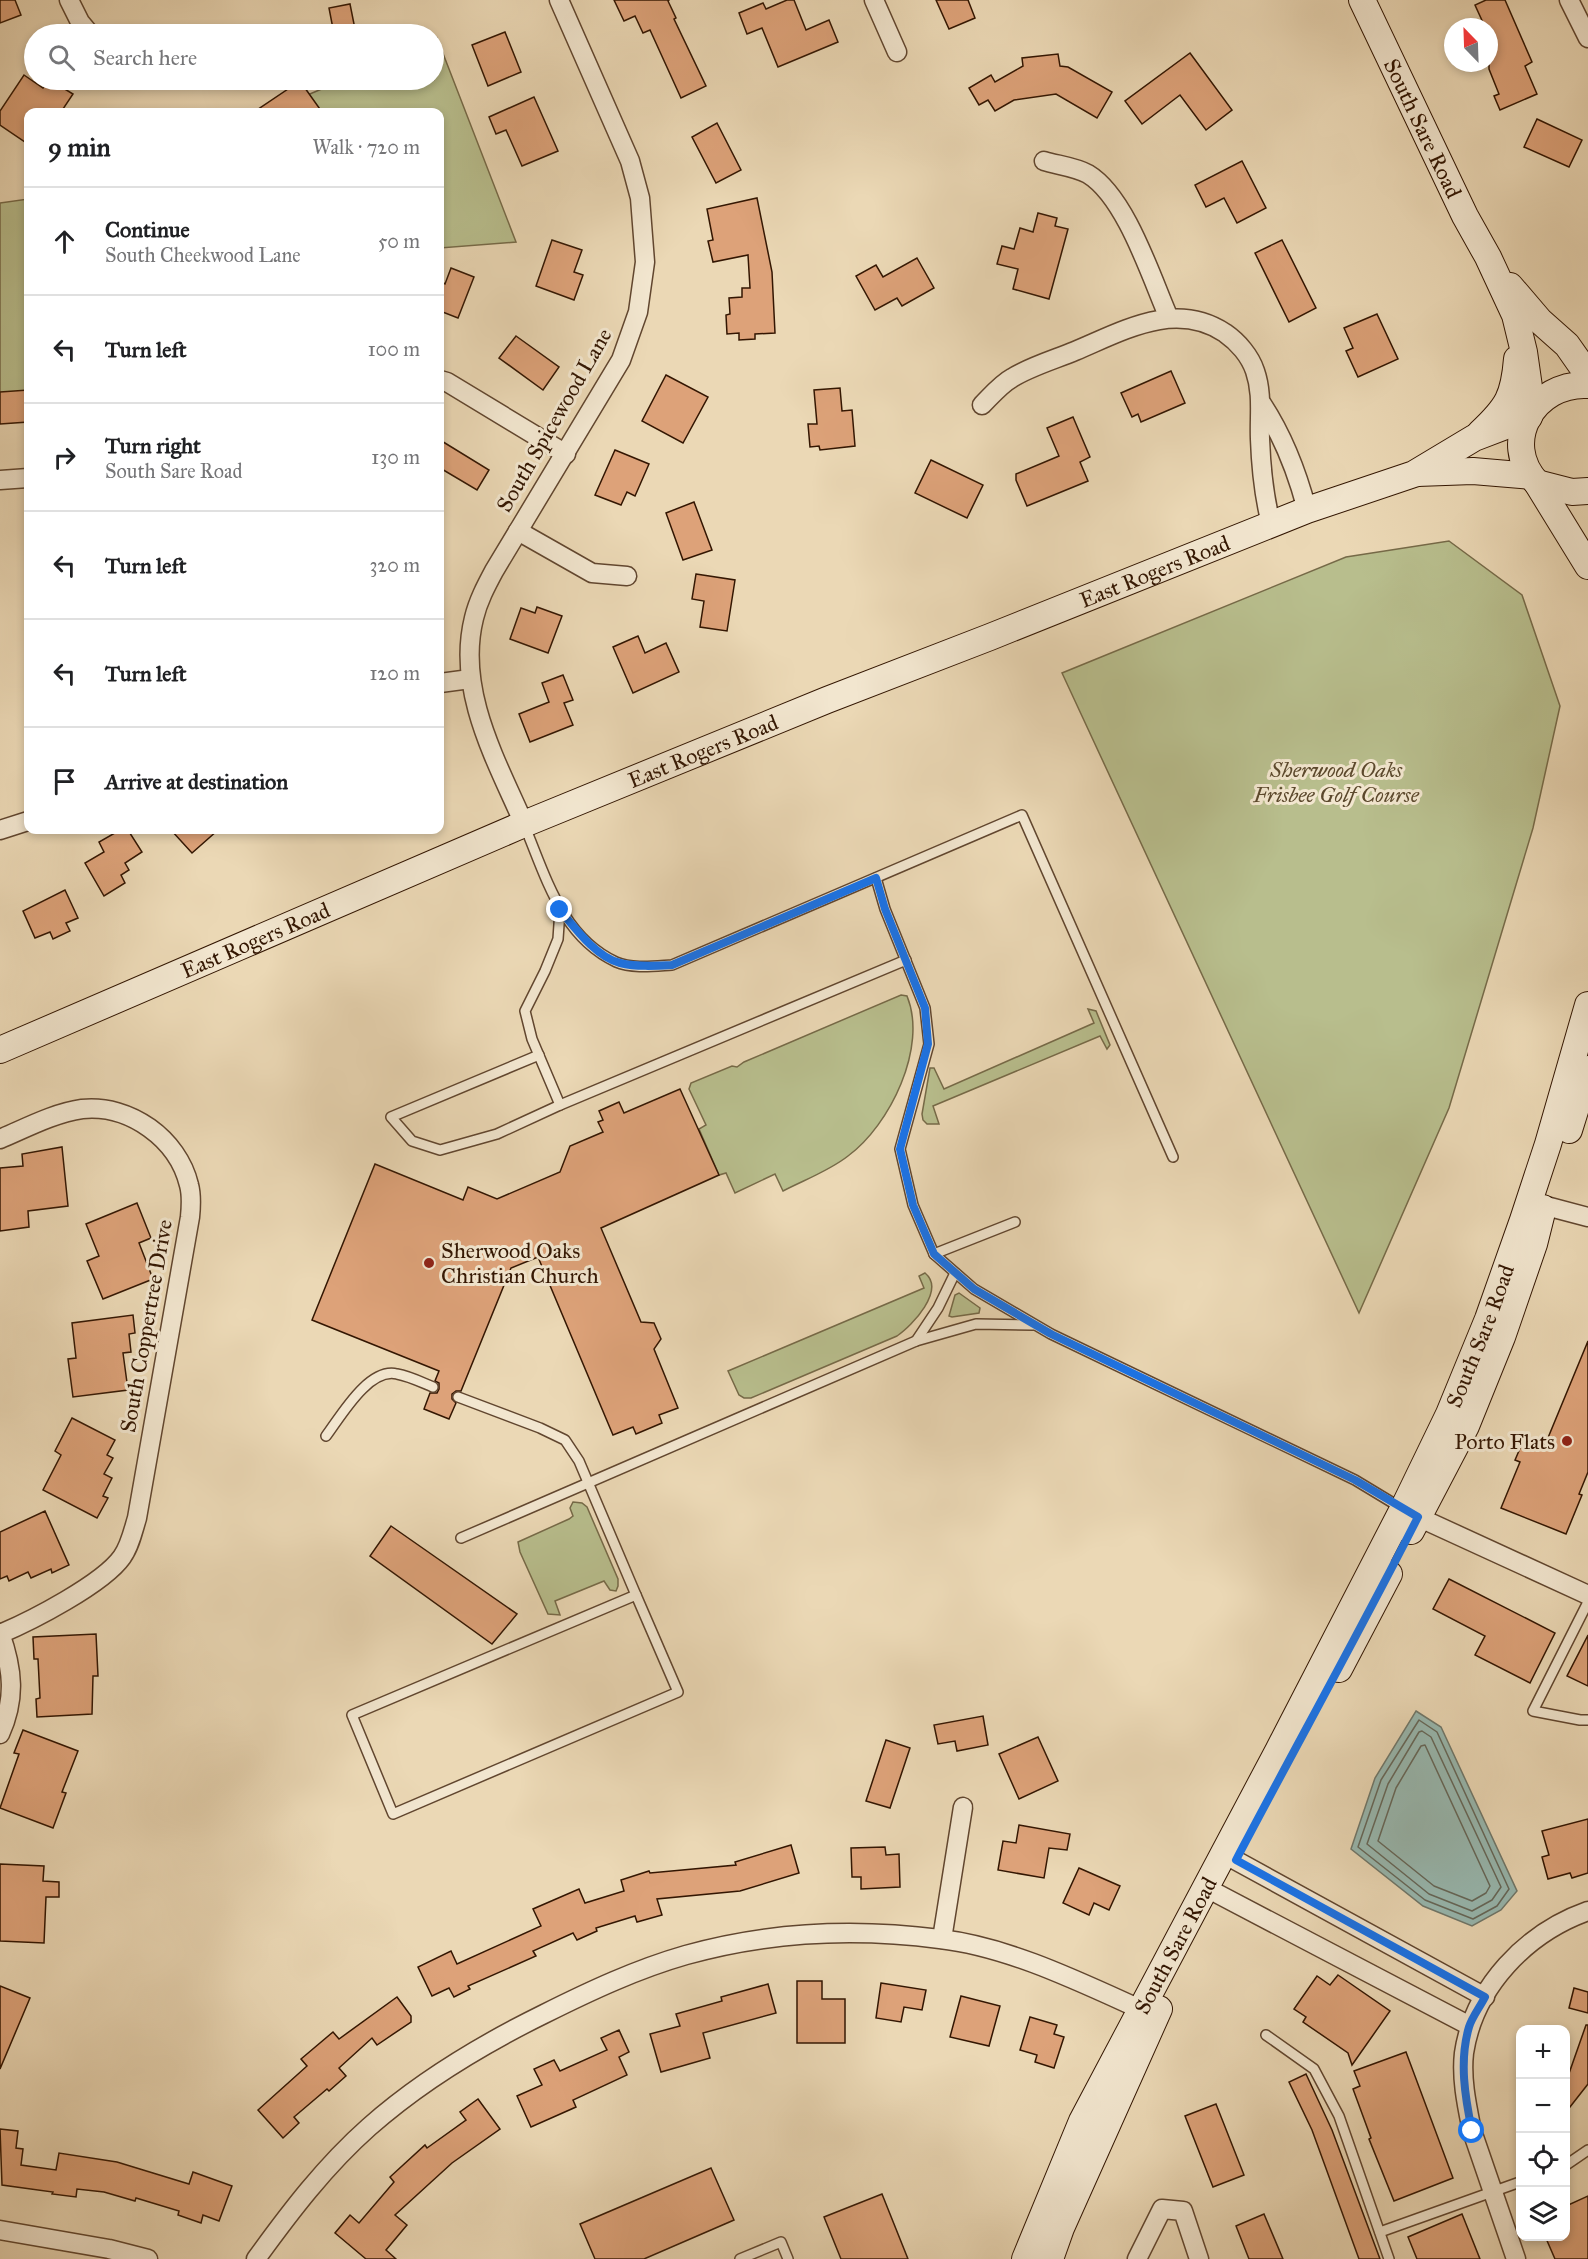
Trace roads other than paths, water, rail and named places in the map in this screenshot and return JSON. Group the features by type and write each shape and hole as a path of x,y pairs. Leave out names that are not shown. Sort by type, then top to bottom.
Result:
{"main road":[{"name":"South Sare Road","path":"1362,0 1515,315 1531,412"},
{"name":"South Sare Road","path":"1488,257 1526,306 1577,349 1588,375"},
{"path":"1474,438 1496,418 1511,396 1516,381 1518,328"},
{"name":"East Rogers Road","path":"0,1050 524,824 826,700 1307,510 1414,474 1474,438 1531,412 1557,388 1574,384 1588,385"},
{"path":"1531,412 1522,431 1522,449 1534,480 1588,566"},
{"name":"East Rogers Road","path":"1414,474 1477,471 1534,480 1572,492 1588,491"},
{"name":"South Sare Road","path":"1050,2259 1148,2013 1411,1513 1466,1426 1513,1306 1534,1244 1536,1204 1588,1005"},
{"name":"South Sare Road","path":"1536,1204 1588,1069"},
{"name":"South Sare Road","path":"1025,2259 1082,2121 1218,1894 1293,1750 1362,1627 1411,1513"}],"street":[{"path":"69,0 82,24"},
{"name":"South Spicewood Lane","path":"524,824 484,730 470,679 470,638 476,608 518,531 621,360 638,312 645,251 640,198 630,161 559,0"},
{"path":"874,0 897,52"},
{"path":"1569,0 1588,38"},
{"path":"1044,161 1085,172 1109,191 1121,208 1168,318"},
{"path":"982,405 1012,378 1141,324 1168,318 1203,321 1231,337 1243,348 1255,370 1262,404 1260,436 1265,499 1271,524"},
{"path":"444,381 566,453"},
{"path":"1262,404 1277,427 1301,487 1307,510"},
{"path":"0,480 24,478"},
{"path":"518,531 592,573 627,576"},
{"path":"444,682 470,679"},
{"path":"0,830 24,822"},
{"name":"South Coppertree Drive","path":"0,1138 60,1114 80,1110 94,1108 126,1115 159,1135 172,1150 189,1185 191,1201 137,1518 127,1548 122,1558 93,1583 24,1624 0,1634 8,1657 12,1681 9,1710 0,1734"},
{"path":"1536,1204 1588,1217"},
{"path":"1411,1513 1588,1595"},
{"path":"942,1939 963,1807"},
{"path":"1236,1860 1485,1997"},
{"path":"1218,1894 1470,2026"},
{"path":"1516,2259 1467,2111 1464,2056 1470,2026 1501,1972 1535,1937 1553,1926 1588,1911"},
{"path":"256,2259 318,2178 369,2127 413,2091 463,2056 560,2006 653,1966 684,1956 736,1943 828,1933 942,1939 1018,1959 1071,1978 1148,2013"},
{"path":"1137,2259 1162,2209 1183,2211 1199,2259"},
{"path":"0,2230 109,2249 148,2259"}],"lane":[{"path":"524,824 560,910 579,934 596,949 618,963 648,966 672,965 1022,815 1173,1157"},
{"path":"876,878 885,909 925,1008 928,1044 900,1149 913,1205 934,1254 974,1289 1035,1324 1355,1480 1411,1513"},
{"path":"560,910 558,939 525,1011 539,1055 560,1105"},
{"path":"539,1055 391,1117 412,1141 440,1150 497,1134 560,1105 906,960"},
{"path":"934,1254 1015,1222"},
{"path":"916,1341 938,1308 955,1273"},
{"path":"461,1538 916,1341 976,1324 1035,1324"},
{"path":"326,1436 358,1393 376,1376 395,1373 433,1387"},
{"path":"458,1397 540,1428 565,1440 579,1461 589,1483 678,1692 393,1814 352,1715 636,1595"},
{"path":"1588,1602 1533,1711 1588,1720"},
{"path":"1266,2035 1314,2069 1339,2116 1389,2259"},
{"path":"1570,2162 1588,2150"},
{"path":"1380,2232 1516,2183"},
{"path":"740,2259 781,2242 788,2259"}],"water":[{"path":"1416,1711 1441,1727 1517,1891 1501,1910 1472,1926 1423,1906 1351,1849 1375,1778"}],"place":[{"name":"Sherwood Oaks Christian Church","path":"429,1263"},
{"name":"Porto Flats","path":"1567,1441"}],"park label":[{"name":"Sherwood Oaks Frisbee Golf Course","path":"1336,782"}]}
